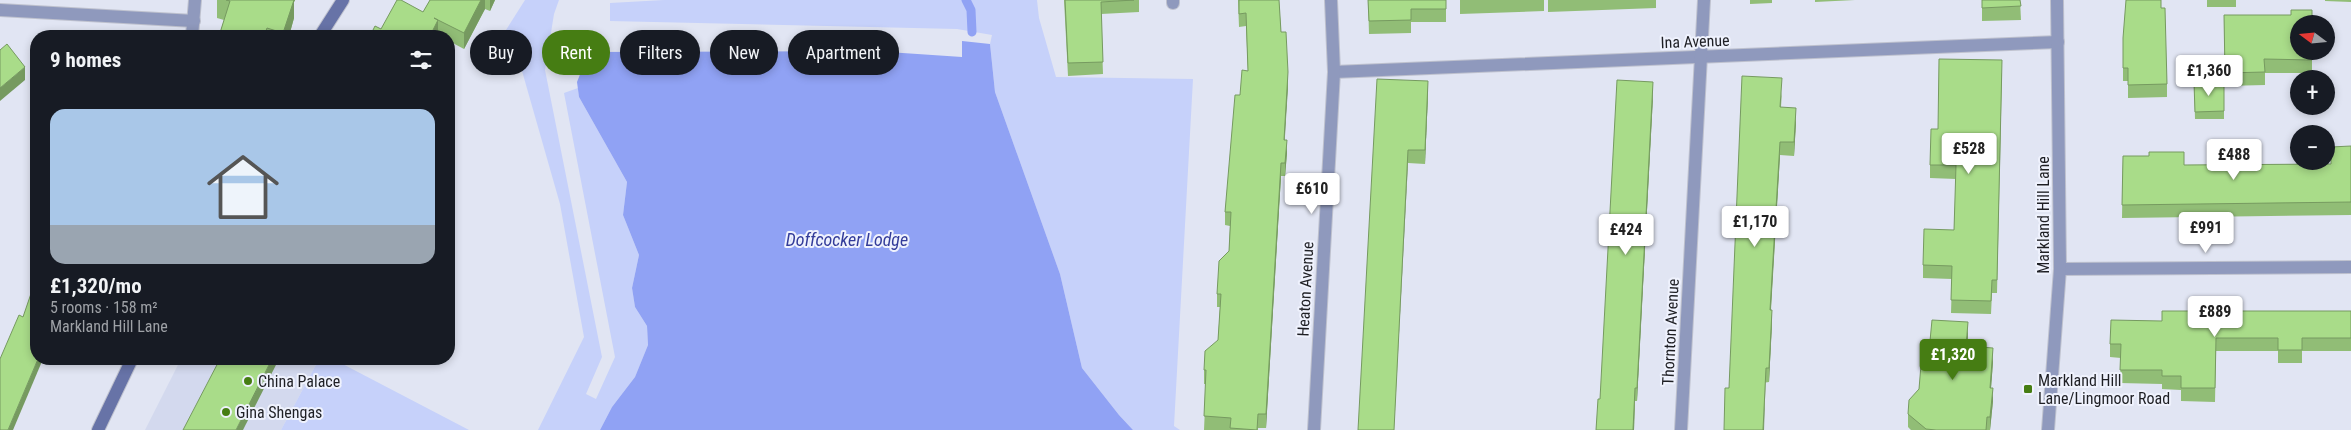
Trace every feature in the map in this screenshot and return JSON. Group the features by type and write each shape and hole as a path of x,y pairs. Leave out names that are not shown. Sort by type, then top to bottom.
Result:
{"main road":[{"path":"324,30 343,0"},
{"path":"98,430 129,365"}],"street":[{"path":"193,30 195,0"},
{"name":"Heaton Avenue","path":"1314,430 1334,72 1331,0"},
{"name":"Thornton Avenue","path":"1681,430 1704,0"},
{"name":"Markland Hill Lane","path":"2048,430 2060,269 2057,0"},
{"path":"0,10 194,21"},
{"name":"Ina Avenue","path":"1334,72 2058,42"},
{"path":"2060,269 2351,267"}],"shaded area":[{"path":"525,0 559,0 551,30 542,30 542,75 546,75 602,357 586,394 596,399 615,357 564,93 578,88 579,97 627,182 623,215 639,255 632,288 635,307 647,326 648,345 635,377 612,407 600,430 538,430 584,337 560,204 523,75 532,75 532,30 506,30"},
{"path":"664,0 1037,0 1039,18 1056,77 1193,79 1174,426 1180,430 1133,430 1082,368 1060,274 995,92 990,44 992,35 957,29 610,21 610,3"},
{"path":"178,365 316,365 281,430 145,430"},
{"path":"316,365 344,365 469,430 281,430"}],"water":[{"name":"Doffcocker Lodge","path":"962,41 990,44 995,92 1060,274 1082,368 1133,430 600,430 612,407 635,377 648,345 647,326 635,307 632,288 639,255 623,215 627,182 579,97 577,82 580,75 610,75 610,52 620,52 620,75 700,75 700,52 710,52 710,75 778,75 778,51 788,51 788,75 899,75 899,53 962,57"}],"building":[{"path":"226,0 294,0 284,30 267,28 266,30 221,30 230,1"},
{"path":"397,0 401,0 423,12 430,0 481,0 464,33 438,20 433,30 373,30 375,26 381,29"},
{"path":"1065,0 1134,0 1101,2 1103,62 1068,63"},
{"path":"1239,0 1279,0 1281,32 1286,32 1288,72 1284,140 1287,140 1285,163 1281,163 1266,414 1258,414 1257,430 1230,428 1231,418 1204,416 1205,351 1218,340 1221,294 1217,294 1219,261 1229,251 1231,212 1225,212 1235,95 1240,95 1242,70 1248,71 1246,13 1239,14"},
{"path":"1368,0 1446,0 1446,9 1411,9 1411,20 1369,21"},
{"path":"1982,0 2020,0 2021,6 1982,8"},
{"path":"2126,0 2161,0 2161,8 2165,8 2167,84 2128,85 2128,68 2123,68"},
{"path":"2291,10 2312,10 2312,15 2291,15"},
{"path":"2224,15 2290,15 2290,60 2264,59 2265,72 2225,73"},
{"path":"7,44 25,67 0,88 0,50"},
{"path":"1939,59 2002,60 1997,280 1992,280 1991,301 1951,300 1952,266 1923,265 1924,229 1954,230 1956,165 1930,165 1931,129 1938,129"},
{"path":"1742,76 1782,78 1780,107 1796,108 1794,142 1780,142 1770,310 1772,310 1769,368 1766,368 1763,430 1724,430 1725,388 1729,388"},
{"path":"1377,79 1428,81 1425,150 1408,150 1394,430 1358,430"},
{"path":"1617,80 1653,82 1637,388 1635,388 1633,430 1596,430 1598,399 1600,399"},
{"path":"2224,82 2224,111 2195,112 2194,83"},
{"path":"2351,146 2351,202 2122,205 2123,156 2149,156 2149,152 2184,152 2184,165 2290,164 2290,170 2335,170 2335,147"},
{"path":"30,297 30,365 35,365 8,430 0,430 0,359 19,315 23,317"},
{"path":"2162,311 2351,311 2351,338 2302,338 2302,350 2278,350 2278,338 2216,338 2215,388 2181,388 2181,376 2162,376 2162,370 2120,370 2121,344 2110,344 2111,320 2162,321"},
{"path":"1932,320 1968,322 1966,346 1993,348 1990,388 1993,388 1990,417 1987,417 1986,430 1926,429 1908,414 1909,400 1919,389 1923,341 1930,341"},
{"path":"217,365 269,365 236,430 183,430"}],"waterway":[{"path":"966,0 971,10 972,32"}],"place":[{"name":"China Palace","path":"248,381"},
{"name":"Markland Hill Lane/Lingmoor Road","path":"2028,389"},
{"name":"Gina Shengas","path":"226,412"}]}
